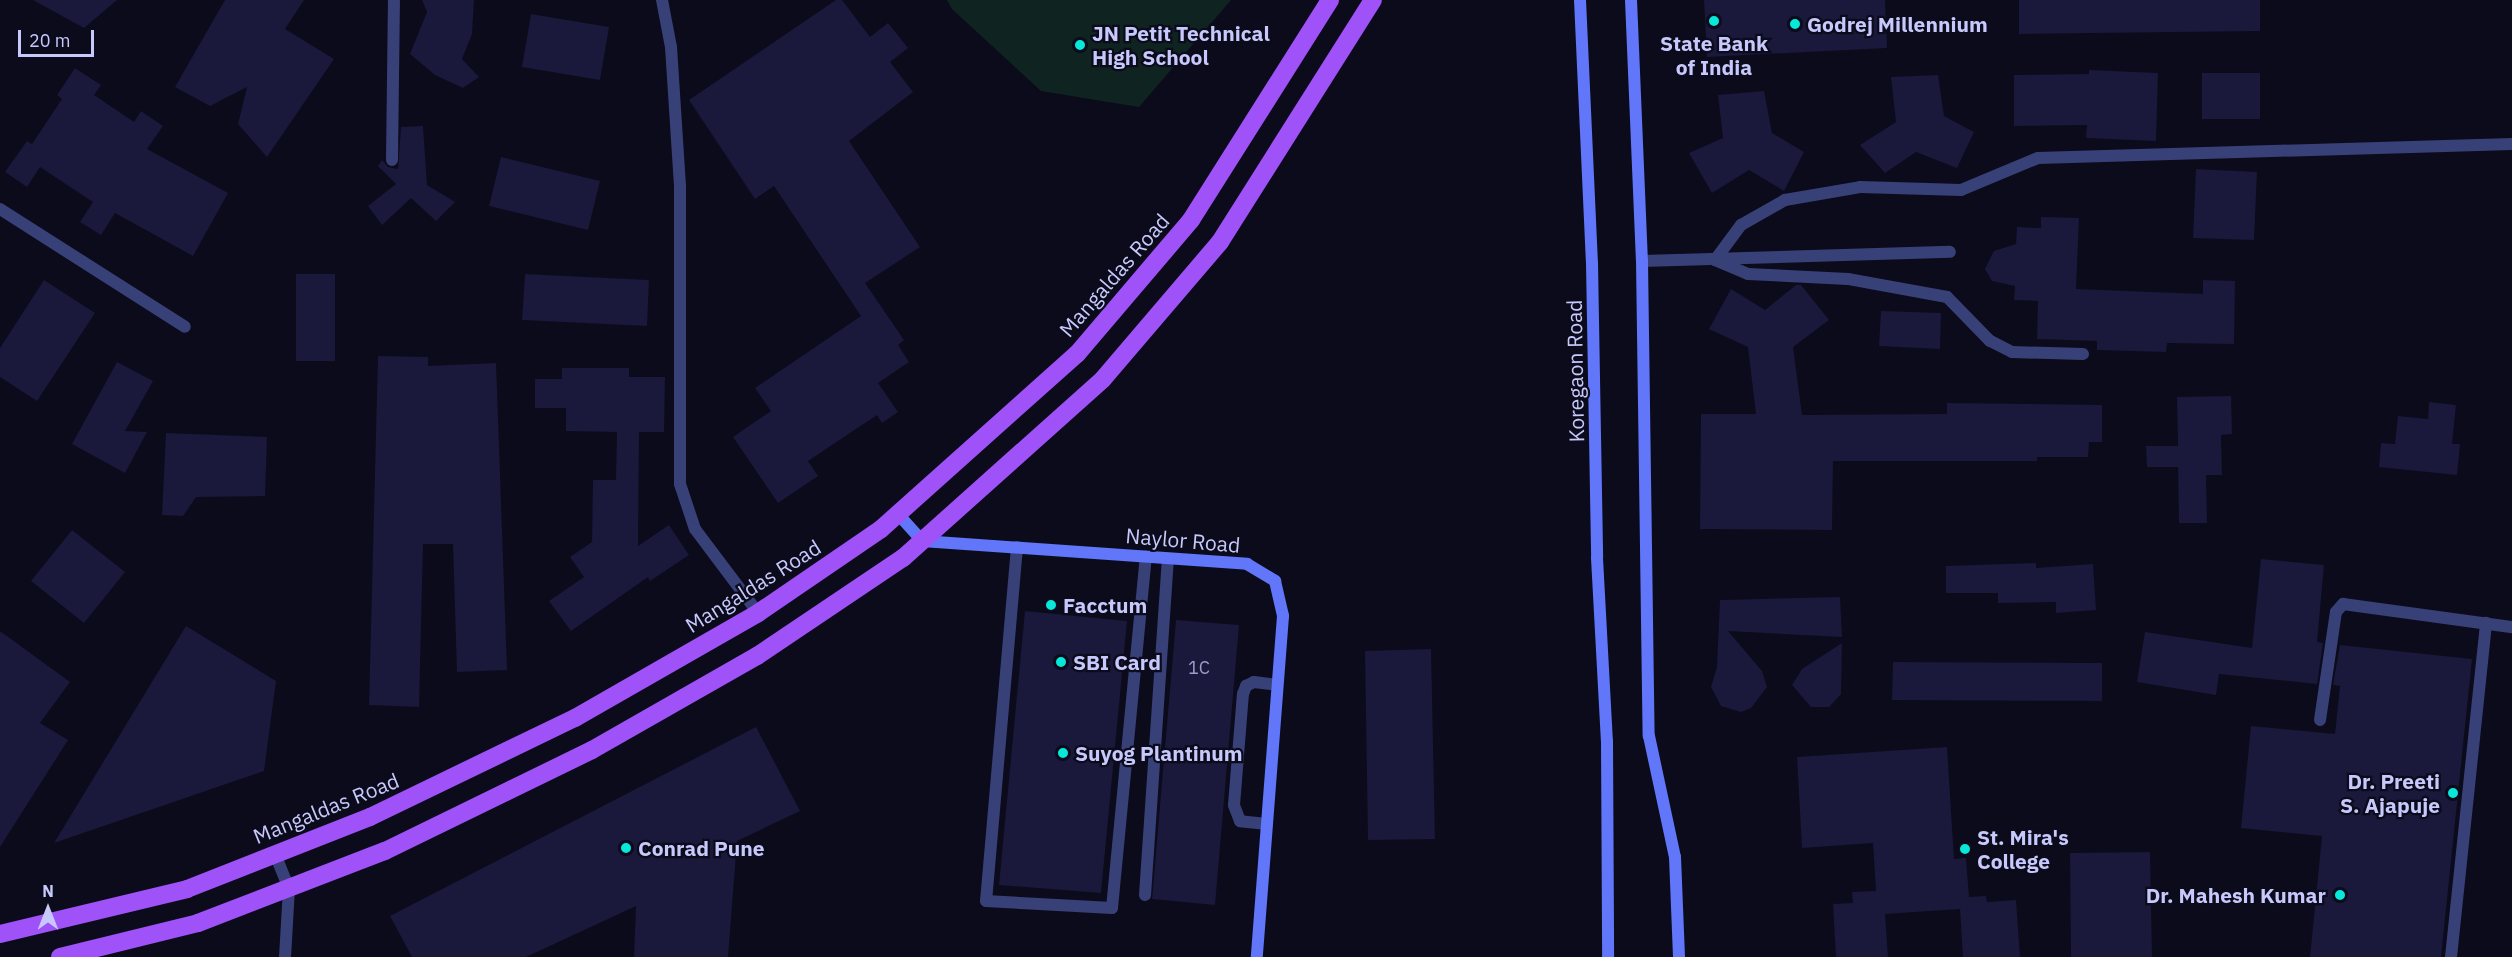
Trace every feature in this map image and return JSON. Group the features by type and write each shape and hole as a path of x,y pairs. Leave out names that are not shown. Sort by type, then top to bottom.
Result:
{"main road":[{"name":"Mangaldas Road","path":"0,934 187,888 370,817 575,718 758,613 898,514 1077,354 1191,220 1330,0"},
{"path":"60,957 198,923 384,851 592,750 757,656 922,541 1103,379 1220,242 1373,0"},
{"name":"Koregaon Road","path":"1580,0 1592,263 1597,558 1607,741 1608,957"},
{"path":"1631,0 1642,261 1649,736 1676,858 1679,957"},
{"path":"898,514 922,541"},
{"name":"Naylor Road","path":"922,541 1247,564 1275,581 1283,616 1257,957"}],"street":[{"path":"392,160 393,0"},
{"path":"662,0 671,47 680,186 680,484 695,529 758,613"},
{"path":"1715,260 1741,225 1785,200 1860,187 1961,190 2038,158 2512,144"},
{"path":"0,209 185,327"},
{"path":"1642,261 1950,252"},
{"path":"1715,260 1748,274 1848,279 1947,297 1990,341 2012,352 2083,354"},
{"path":"1017,547 986,901 1113,909 1146,557"},
{"path":"1145,895 1168,559"},
{"path":"2320,720 2336,612 2343,604 2512,627"},
{"path":"2451,957 2486,623"},
{"path":"1267,824 1240,821 1234,805 1243,694 1246,686 1254,682 1277,685"},
{"path":"275,854 289,888 285,957"}],"green space":[{"name":"JN Petit Technical High School","path":"947,0 1231,0 1139,107 1041,91 952,9"}],"building":[{"path":"33,0 117,0 84,28"},
{"path":"225,0 304,0 285,29 334,59 267,157 238,124 247,87 210,106 175,87"},
{"path":"422,0 474,0 472,34 462,59 479,77 463,88 435,75 410,54 427,12"},
{"path":"836,0 842,0 870,37 888,23 908,48 890,62 913,92 849,141 920,247 865,283 904,340 898,345 909,362 878,383 898,412 882,423 877,415 808,461 818,476 778,503 733,437 771,411 755,388 861,316 774,186 755,199 689,100"},
{"name":"Godrej Millennium","path":"1704,0 1885,0 1887,48 1707,57"},
{"path":"2019,0 2260,0 2260,31 2019,34"},
{"path":"531,14 609,27 600,80 522,67"},
{"path":"75,68 101,85 94,95 134,122 141,111 163,126 147,149 228,193 193,256 115,213 101,235 80,222 93,202 40,167 27,187 5,172 27,141 32,144 62,99 57,95"},
{"path":"2089,70 2158,73 2156,141 2086,138 2087,125 2014,126 2014,75 2089,74"},
{"path":"2202,73 2260,73 2260,119 2202,119"},
{"path":"1938,75 1944,116 1974,132 1957,168 1916,152 1885,173 1860,145 1896,122 1891,77"},
{"path":"1764,91 1772,133 1804,152 1784,191 1749,170 1712,193 1689,153 1723,138 1718,95"},
{"path":"423,126 427,185 455,202 436,221 411,198 382,225 368,206 396,184 378,166 382,160 388,167 398,169 401,127"},
{"path":"501,157 600,181 588,230 489,206"},
{"path":"2196,169 2257,172 2254,240 2193,238"},
{"path":"2041,217 2079,218 2076,289 2203,294 2203,280 2235,281 2234,344 2167,343 2166,352 2097,350 2097,341 2037,339 2038,301 2014,300 2015,286 1992,281 1985,269 1994,251 2016,244 2017,227 2041,228"},
{"path":"296,274 335,274 335,361 296,361"},
{"path":"525,274 649,280 647,326 522,320"},
{"path":"44,280 95,313 37,401 0,377 0,348"},
{"path":"1796,285 1801,285 1829,320 1793,347 1802,415 1947,414 1947,403 2102,405 2102,442 2089,442 2088,457 2037,457 2037,461 1833,461 1832,530 1700,529 1701,414 1756,414 1748,347 1709,329 1731,289 1765,310"},
{"path":"1881,311 1941,313 1940,349 1879,346"},
{"path":"378,356 428,357 428,366 496,363 507,670 457,672 453,544 423,544 419,707 369,705"},
{"path":"117,362 153,381 125,431 147,432 125,473 72,444"},
{"path":"562,368 629,368 629,377 665,377 664,432 639,432 638,546 669,525 689,555 650,581 648,577 571,631 549,601 584,577 570,557 592,542 593,480 616,480 617,432 566,431 566,408 535,408 535,379 562,379"},
{"path":"2231,396 2232,434 2221,435 2222,475 2206,475 2207,523 2179,523 2178,467 2147,467 2146,446 2178,446 2177,397"},
{"path":"2429,402 2456,405 2452,444 2460,444 2457,475 2379,467 2381,443 2395,444 2398,416 2428,419"},
{"path":"166,433 267,437 265,496 196,497 183,516 162,515"},
{"path":"72,530 125,572 84,623 31,581"},
{"path":"2261,559 2324,565 2317,642 2323,643 2317,684 2219,674 2216,695 2137,682 2145,632 2252,648"},
{"path":"2036,563 2036,568 2093,564 2096,610 2056,613 2056,602 1998,603 1998,593 1946,593 1946,566"},
{"path":"1840,597 1842,637 1728,631 1762,671 1767,687 1751,708 1741,712 1721,706 1711,687 1717,667 1720,600"},
{"name":"Suyog Plantinum","path":"1025,611 1127,621 1101,893 999,885"},
{"path":"1176,620 1239,625 1215,905 1152,899"},
{"path":"186,626 276,681 264,771 54,843"},
{"path":"0,631 70,682 40,723 68,740 0,847"},
{"path":"1842,643 1841,694 1829,707 1811,707 1792,685 1802,669"},
{"path":"2340,645 2472,659 2441,957 2310,957 2322,836 2241,828 2251,726 2335,734 2340,686 2333,685"},
{"path":"1431,649 1435,839 1368,840 1365,651"},
{"path":"1893,662 2102,663 2102,701 1892,700"},
{"path":"756,727 800,811 737,841 728,957 634,957 636,906 526,957 412,957 390,916"},
{"path":"1947,747 1954,859 1966,858 1969,897 1986,896 1987,902 2016,900 2020,957 1963,957 1960,909 1885,914 1888,957 1836,957 1833,904 1853,903 1852,892 1876,891 1873,843 1802,848 1797,757"},
{"path":"2150,852 2152,957 2071,957 2070,853"}],"place":[{"name":"State Bank of India","path":"1714,21"},
{"name":"Godrej Millennium","path":"1795,24"},
{"name":"JN Petit Technical High School","path":"1080,45"},
{"name":"Facctum","path":"1051,605"},
{"name":"SBI Card","path":"1061,662"},
{"name":"Suyog Plantinum","path":"1063,753"},
{"name":"Dr. Preeti S. Ajapuje","path":"2453,793"},
{"name":"Conrad Pune","path":"626,848"},
{"name":"St. Mira's College","path":"1965,849"},
{"name":"Dr. Mahesh Kumar","path":"2340,895"}]}
